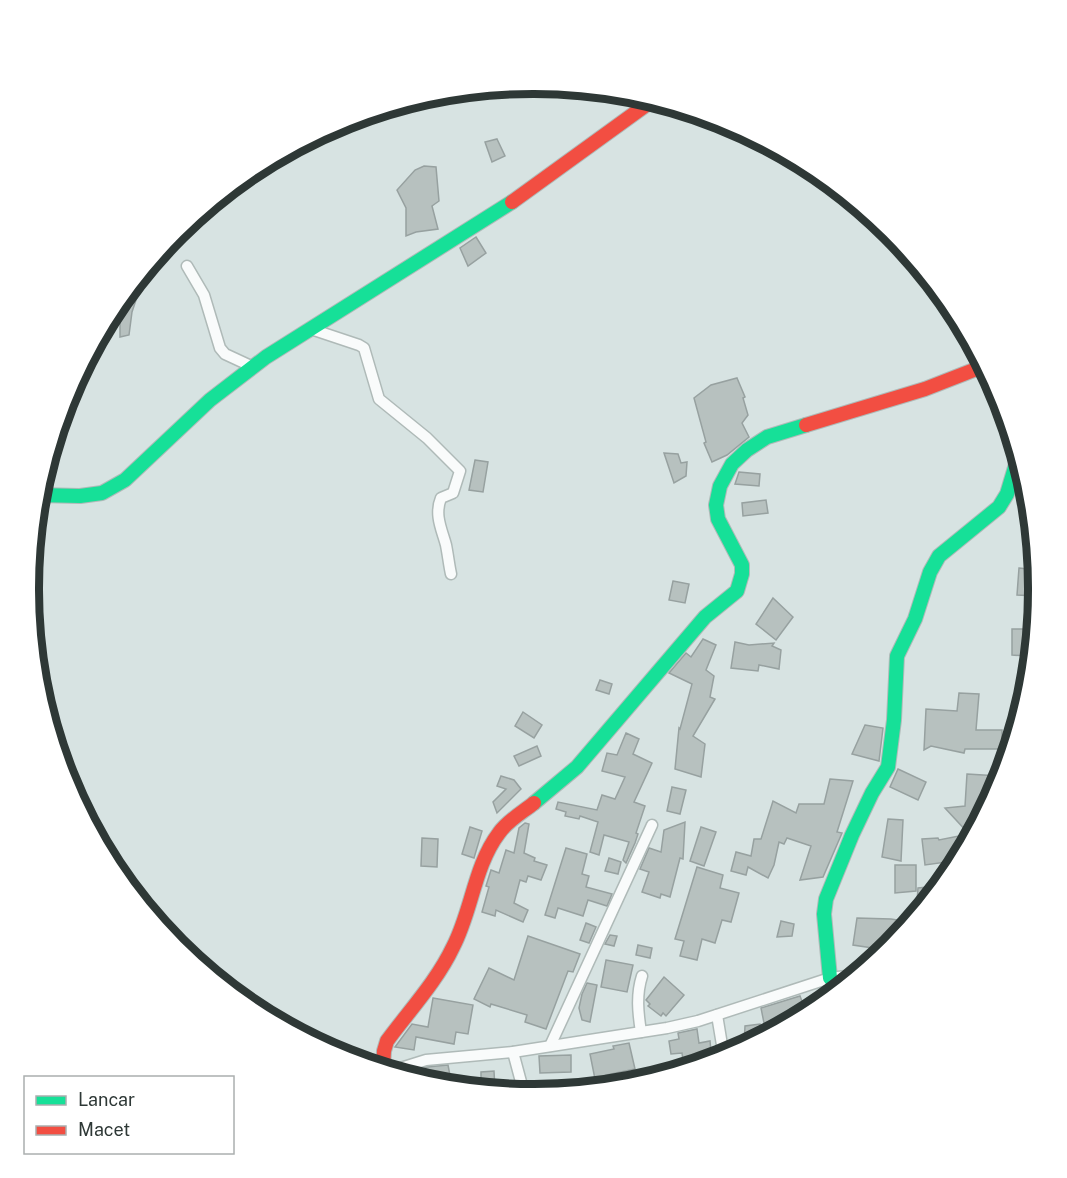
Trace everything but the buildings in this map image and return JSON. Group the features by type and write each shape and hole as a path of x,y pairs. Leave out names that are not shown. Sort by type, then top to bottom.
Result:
{"street":[{"path":"49,495 80,496 102,493 125,480 210,400 254,367 497,213 643,107"},
{"path":"187,266 204,295 220,348 225,354 254,367"},
{"path":"311,329 364,348 379,399 427,438 460,471 453,493 441,498 439,504 439,525 451,574"},
{"path":"383,1060 387,1041 453,948 467,913 485,855 500,831 577,767 705,617 737,591 742,565 718,519 716,505 720,486 732,464 747,450 767,437 915,392 976,369"},
{"path":"830,978 826,899 872,793 888,767 894,720 897,656 915,619 930,572 939,556 999,507 1007,494 1013,472"},
{"path":"550,1046 651,825"},
{"path":"641,1032 638,988 642,976"},
{"path":"405,1067 426,1060 513,1052 698,1021 841,976"},
{"path":"717,1015 722,1046"},
{"path":"513,1052 521,1083"}],"traffic: fast":[{"path":"49,495 80,496 102,493 125,480 210,400 266,357 512,202"},
{"path":"534,803 577,767 705,617 737,591 742,565 718,519 716,505 720,486 732,464 747,450 767,437 806,425"},
{"path":"830,978 824,914 826,899 852,835 872,793 888,767 894,720 897,656 915,619 930,572 939,556 999,507 1007,494 1013,472"}],"traffic: jam":[{"path":"512,202 643,107"},
{"path":"806,425 925,389 976,369"},
{"path":"383,1060 387,1041 431,984 453,947 465,919 478,874 491,846 506,825 534,803"}]}
